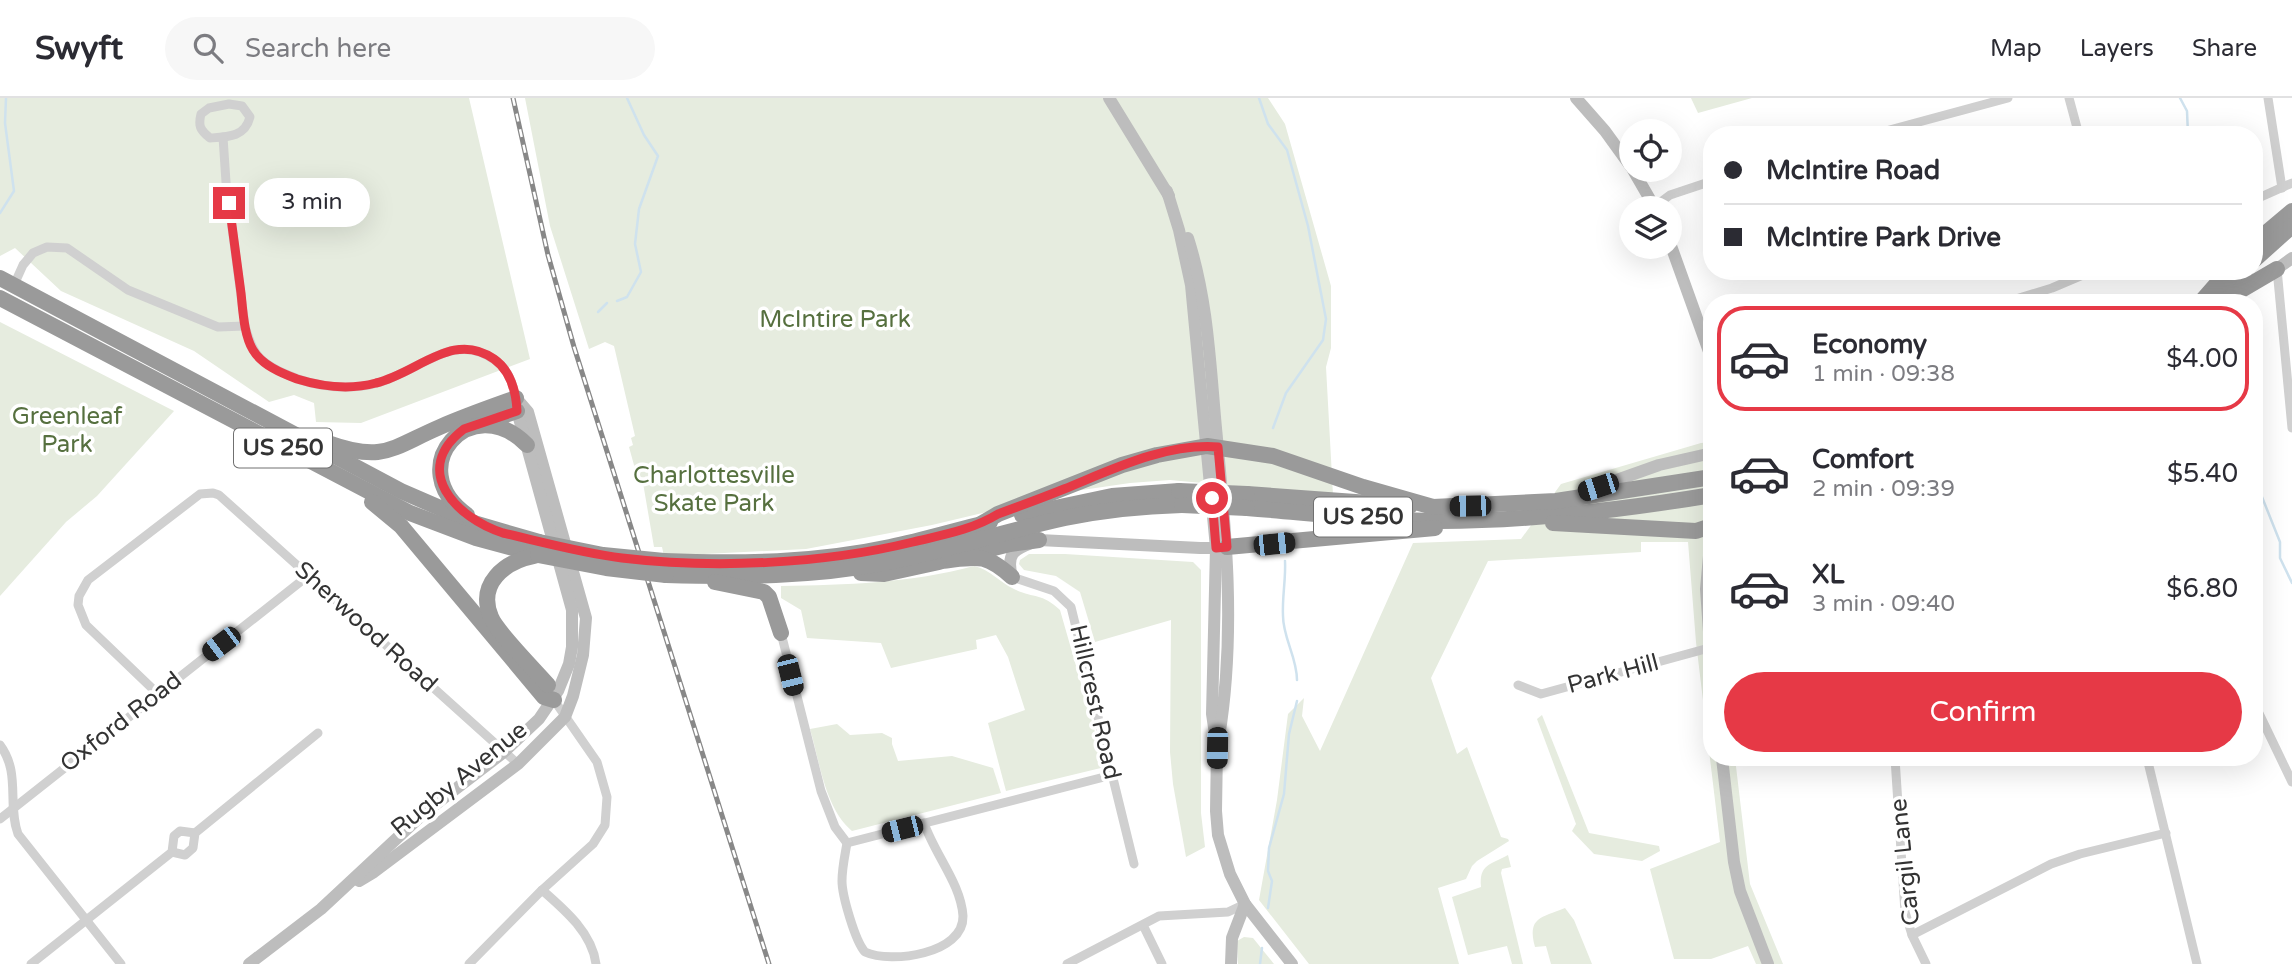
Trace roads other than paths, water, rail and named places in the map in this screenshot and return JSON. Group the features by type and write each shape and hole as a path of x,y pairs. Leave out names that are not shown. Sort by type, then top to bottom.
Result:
{"highway":[{"path":"2263,233 2292,201"},
{"path":"2263,235 2292,211"},
{"path":"2263,252 2292,226"},
{"path":"2263,277 2277,269"},
{"path":"2208,294 2220,280"},
{"path":"2226,294 2237,280"},
{"path":"2234,294 2258,280"},
{"name":"US 250","path":"7,282 435,508 539,549 603,555 689,575 838,571 923,555 985,531 1112,496 1433,507 1556,501 1703,478"},
{"name":"US 250","path":"0,298 350,483 443,527 539,549 597,566 665,568 839,556 1180,498"},
{"path":"255,413 335,446 376,453 405,445 435,429 517,405"},
{"path":"487,527 451,502 441,483 444,452 457,435 517,405"},
{"path":"473,426 494,425 527,445"},
{"path":"985,531 998,514 1122,465 1157,455 1213,446 1273,456 1363,487 1433,507"},
{"path":"1556,501 1614,481"},
{"path":"350,483 401,526 519,669 544,696 554,700"},
{"name":"US 250","path":"1247,501 1390,519 1479,520 1657,504 1703,496"},
{"path":"1506,519 1651,530 1696,531 1703,528"},
{"path":"1221,548 1420,531 1479,520"},
{"path":"838,571 884,574 1010,544 1039,540"},
{"path":"539,549 506,565 490,582 487,593 491,619 550,687 554,700"},
{"path":"941,561 986,559 995,562 1012,577"},
{"path":"689,575 764,592 769,597 781,633"}],"street":[{"path":"1109,98 1167,191 1185,228 1205,302 1213,446 1229,627 1217,748 1218,835 1230,874 1245,904 1292,964"},
{"path":"1576,98 1619,150"},
{"path":"1904,126 2008,98"},
{"path":"2068,98 2076,126"},
{"path":"2269,98 2282,188"},
{"path":"229,104 242,106 250,117 248,125 244,131 223,138 210,138 201,131 201,114 209,108 229,104"},
{"path":"223,138 226,183 245,326 251,348 259,359 309,383 346,387 377,383 400,376 444,353 467,347 483,352 508,373 517,405"},
{"path":"2263,196 2292,183"},
{"path":"1669,196 1703,184"},
{"path":"7,282 33,253 47,247 67,248 128,290 218,327 245,326"},
{"path":"2292,258 2277,269 2292,428"},
{"path":"1676,259 1703,335"},
{"path":"2032,294 2071,280"},
{"name":"Rugby Avenue","path":"249,964 341,891 423,814 504,752 554,700 572,648 572,610 517,405"},
{"name":"Rugby Avenue","path":"341,891 374,872 518,764 565,717 583,655 586,618 528,412 517,405"},
{"path":"1614,481 1681,458 1703,454"},
{"name":"Sherwood Road","path":"158,694 86,625 78,605 79,596 88,580 151,530 200,494 213,493 219,495 518,764"},
{"path":"1012,577 1009,564 1011,554 1016,549 1039,540 1221,548"},
{"name":"Oxford Road","path":"0,819 309,575"},
{"name":"Hillcrest Road","path":"1012,577 1054,591 1071,607 1134,864"},
{"path":"781,633 821,791 835,827 847,843 842,881 860,943 866,952 876,959 906,964 924,960 960,932 963,917 953,880 937,855 924,823"},
{"name":"Park Hill","path":"1518,685 1541,694 1703,650"},
{"path":"469,964 542,890 593,844 607,817 607,797 597,762 554,700"},
{"path":"2263,722 2292,782"},
{"path":"31,964 172,852 174,836 180,831 194,833 318,733"},
{"path":"0,745 10,761 13,773 14,823 24,844 121,964"},
{"path":"1723,766 1740,891 1768,964"},
{"name":"Cargil Lane","path":"1896,766 1905,912 1912,935 1926,964"},
{"path":"2149,766 2197,964"},
{"path":"847,843 1112,775"},
{"path":"172,852 185,855 193,848 194,833"},
{"path":"1912,935 2051,864 2080,854 2165,834"},
{"path":"542,890 563,908 588,938 595,951 596,964"},
{"path":"1067,964 1159,916 1228,912 1245,904"},
{"path":"1231,964 1231,938 1245,904"},
{"path":"1143,925 1162,964"}],"waterway":[{"path":"0,213 14,191 5,123 6,98"},
{"path":"617,301 627,297 641,272 635,244 639,209 658,156 644,135 627,98"},
{"path":"1259,98 1268,124 1287,150 1308,226 1326,319 1323,340 1286,393 1273,428"},
{"path":"2180,98 2187,111 2188,126"},
{"path":"598,312 607,303"},
{"path":"2263,500 2280,542 2280,558 2292,583"},
{"path":"1285,561 1284,624 1297,680"},
{"path":"1268,908 1272,881 1268,871 1269,848 1284,794 1289,734 1297,701"},
{"path":"1260,964 1262,948"}],"railway":[{"path":"513,98 548,255 574,347 769,964"}],"park label":[{"name":"McIntire Park","path":"835,319"},
{"name":"Greenleaf Park","path":"67,430"},
{"name":"Charlottesville Skate Park","path":"714,489"}]}
